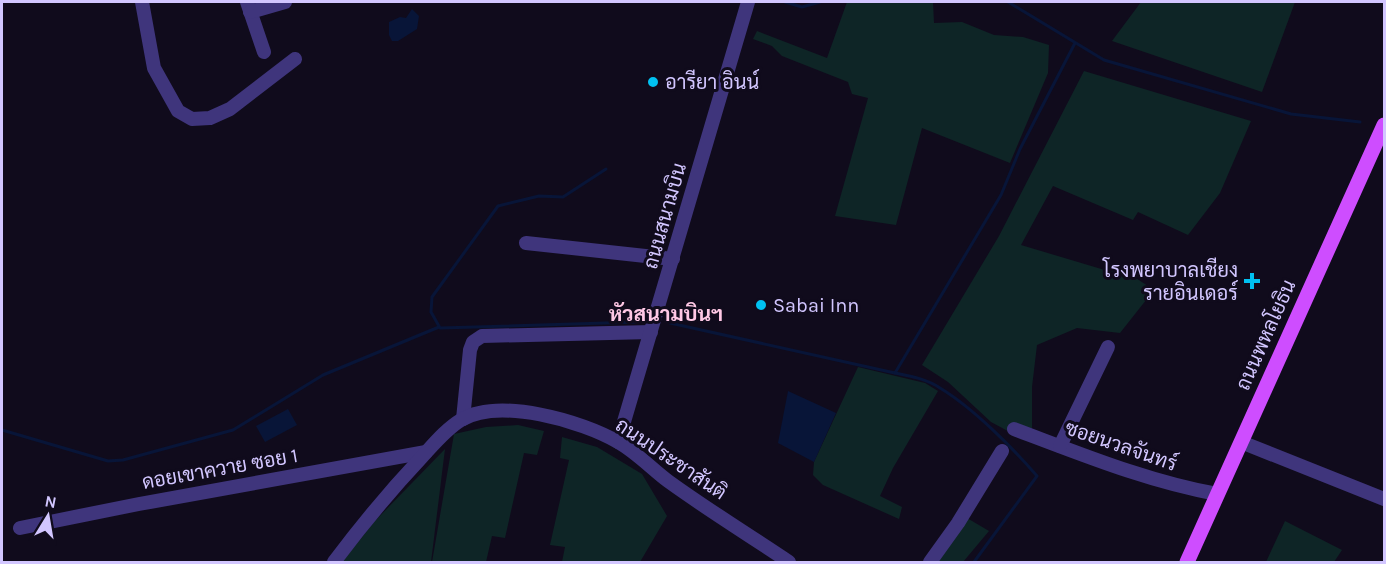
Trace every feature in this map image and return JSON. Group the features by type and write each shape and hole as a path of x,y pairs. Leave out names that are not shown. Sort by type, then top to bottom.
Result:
{"main road":[{"name":"ถนนพหลโยธิน","path":"1187,562 1384,125"}],"street":[{"path":"142,2 153,68 178,111 192,119 210,118 231,109 295,59"},
{"path":"264,52 248,7 285,2"},
{"name":"ถนนสนามบิน","path":"618,442 748,2"},
{"path":"526,243 673,259"},
{"path":"463,419 470,350 473,342 482,336 651,332"},
{"path":"1060,446 1108,347"},
{"name":"ถนนประชาสันติ","path":"334,562 359,528 426,452 463,419 487,411 509,410 543,416 585,428 618,442 669,481 789,562"},
{"name":"ซอยนวลจันทร์","path":"1014,429 1165,483 1217,494"},
{"path":"1241,442 1384,499"},
{"path":"930,562 958,523 1002,451"},
{"name":"ดอยเขาควาย ซอย 1","path":"20,528 426,452"}],"green space":[{"path":"847,2 933,2 934,23 962,22 994,35 1023,37 1049,45 1048,73 1010,163 922,128 896,225 835,216 868,98 852,94 848,82 782,56 772,46 753,39 757,31 827,58"},
{"path":"1141,2 1295,2 1262,92 1112,41"},
{"path":"1084,71 1251,121 1220,193 1188,235 1138,212 1133,220 1053,186 1021,245 1108,271 1116,265 1154,290 1120,333 1077,328 1037,345 1032,387 1032,428 1021,438 991,422 948,382 922,365 999,236"},
{"path":"858,367 925,383 938,391 893,468 880,496 902,507 899,519 823,485 813,475 814,462"},
{"path":"518,425 544,431 537,455 524,453 505,538 492,536 486,562 432,562 454,434 486,427"},
{"path":"562,437 597,447 642,474 667,516 640,562 562,562 565,547 550,545 569,460 560,458"},
{"path":"445,449 431,562 342,562 375,521"},
{"path":"967,518 989,531 963,562 936,562"},
{"path":"1285,521 1342,550 1334,562 1266,562"}],"water":[{"path":"412,9 419,16 417,29 398,41 392,41 389,35 389,22 400,17 406,18"},
{"path":"788,391 836,413 814,462 778,443"},
{"path":"288,409 297,425 265,442 256,426"}],"waterway":[{"path":"785,2 802,7 820,2"},
{"path":"1008,2 1104,60 1291,114 1360,122"},
{"path":"670,323 895,373 1001,195 1020,149 1075,43"},
{"path":"606,169 563,197 539,196 498,206 432,297 431,312 440,328 638,322 651,318"},
{"path":"2,430 108,461 123,460 233,430 323,375 439,327"},
{"path":"895,373 930,382 953,396 991,429 1037,476 974,562"}],"place":[{"name":"อารียา อินน์","path":"653,82"},
{"name":"โรงพยาบาลเชียง รายอินเดอร์","path":"1252,281"},
{"name":"Sabai Inn","path":"761,305"}],"district":[{"name":"หัวสนามบินฯ","path":"666,314"}]}
